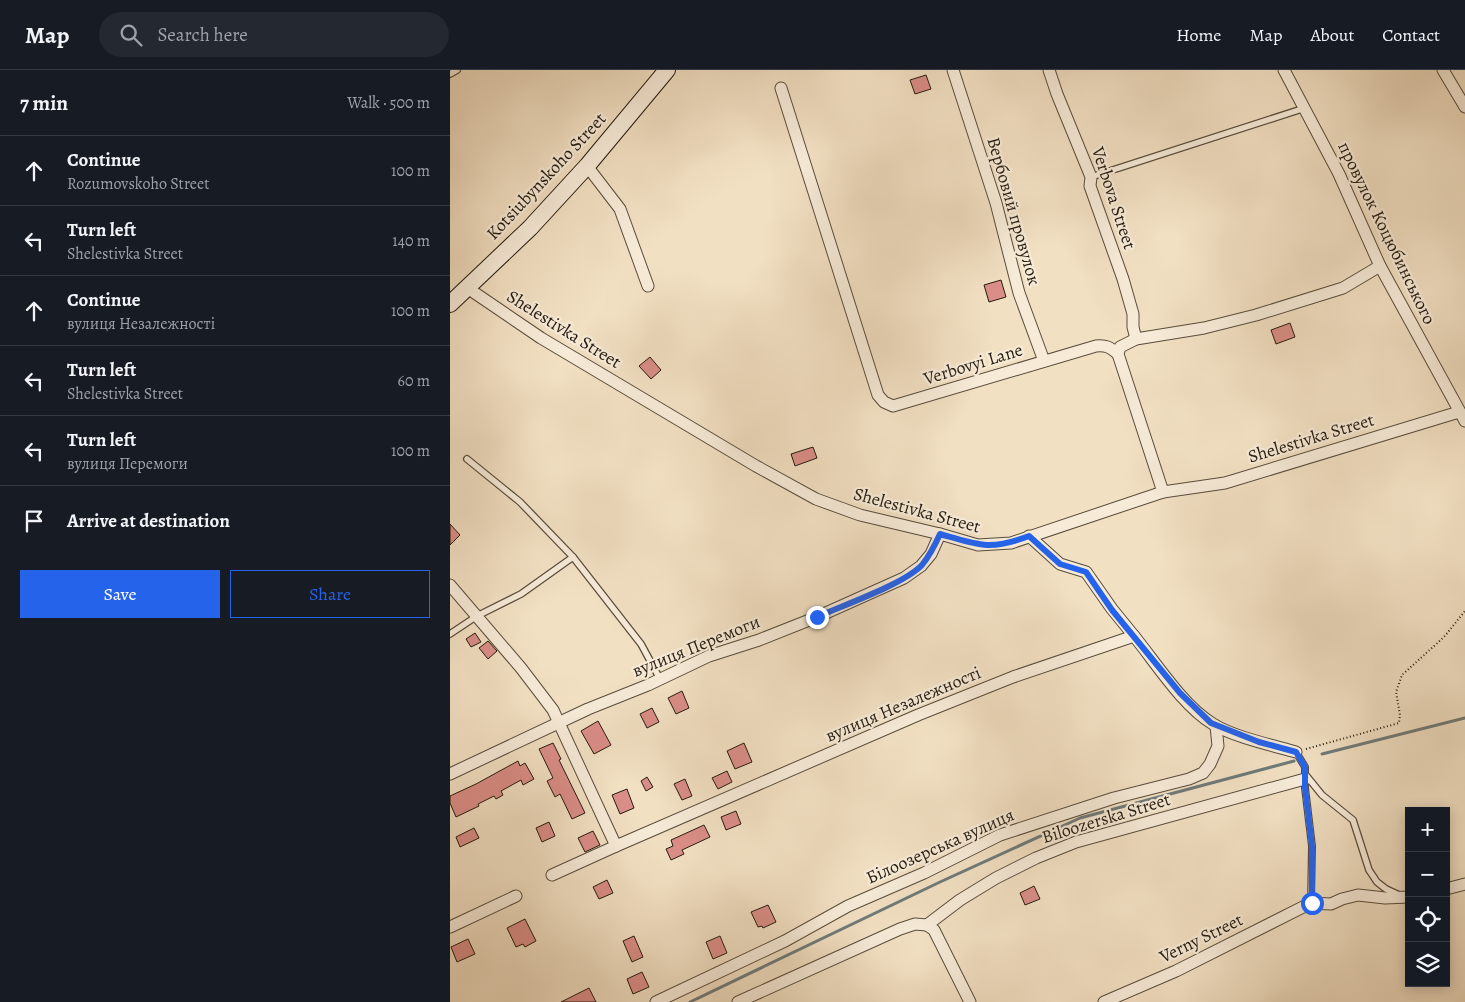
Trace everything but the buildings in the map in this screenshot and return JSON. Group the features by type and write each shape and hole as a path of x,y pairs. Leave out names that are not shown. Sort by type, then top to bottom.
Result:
{"street":[{"name":"Kotsiubynskoho Street","path":"450,304 530,228 587,166 667,70"},
{"name":"Вербовий провулок","path":"953,70 996,203 1019,293 1044,360"},
{"name":"Verbova Street","path":"1049,70 1091,177 1090,186 1123,279 1133,314 1133,328 1136,339"},
{"name":"провулок Коцюбинського","path":"1284,70 1339,174 1380,266 1462,417"},
{"path":"1443,70 1465,107"},
{"name":"Verbovyi Lane","path":"781,88 878,395 884,402 893,406 901,404 1096,346 1105,345 1118,354"},
{"path":"587,166 620,208 648,286"},
{"path":"1163,492 1118,354 1120,347 1136,339 1195,330 1256,315 1343,288 1380,266"},
{"name":"Shelestivka Street","path":"466,287 541,338 756,466 816,499 860,516 940,534 978,545 1011,543 1163,492 1225,483 1462,417"},
{"name":"вулиця Перемоги","path":"450,774 710,656 776,633 904,578 921,566 931,554 940,534"},
{"path":"1029,536 1060,564 1086,572 1112,610 1196,710 1216,726 1259,742 1296,752"},
{"path":"450,585 546,699 616,846"},
{"name":"вулиця Незалежності","path":"552,875 918,715 1013,677 1134,636"},
{"name":"Білоозерська вулиця","path":"656,1002 786,941 848,906 924,873 1000,834 1114,798 1189,779 1203,773 1210,764 1218,746 1216,726"},
{"name":"Biloozerska Street","path":"738,1002 900,929 915,924 927,925 960,900 996,878 1036,858 1076,842 1305,773"},
{"path":"1450,888 1465,884"},
{"path":"1312,903 1331,904 1358,895 1385,898 1405,897"},
{"path":"450,927 516,896"},
{"name":"Verny Street","path":"1104,1002 1176,971 1312,903"},
{"path":"927,925 934,930 970,1002"}],"lane":[{"path":"450,74 457,70"},
{"path":"1091,177 1304,108"},
{"path":"467,459 520,502 573,557 641,644 660,679"},
{"path":"450,634 477,616 521,594 573,557"},
{"path":"1296,752 1305,773 1322,795 1355,822 1366,862 1377,882 1405,897"},
{"path":"1305,773 1312,846 1312,903"}],"path":[{"path":"1296,752 1399,723 1400,715 1396,692 1402,675 1444,637 1465,611"}],"waterway":[{"path":"1322,754 1465,718"},
{"path":"690,1002 940,882 1080,818 1294,761"}],"route":[{"path":"817,617 904,578 921,566 931,554 940,534 978,545 1011,543 1029,536 1060,564 1086,572 1112,610 1160,670 1196,710 1211,723 1259,742 1296,752 1305,767 1305,788 1312,846 1312,903"}]}
